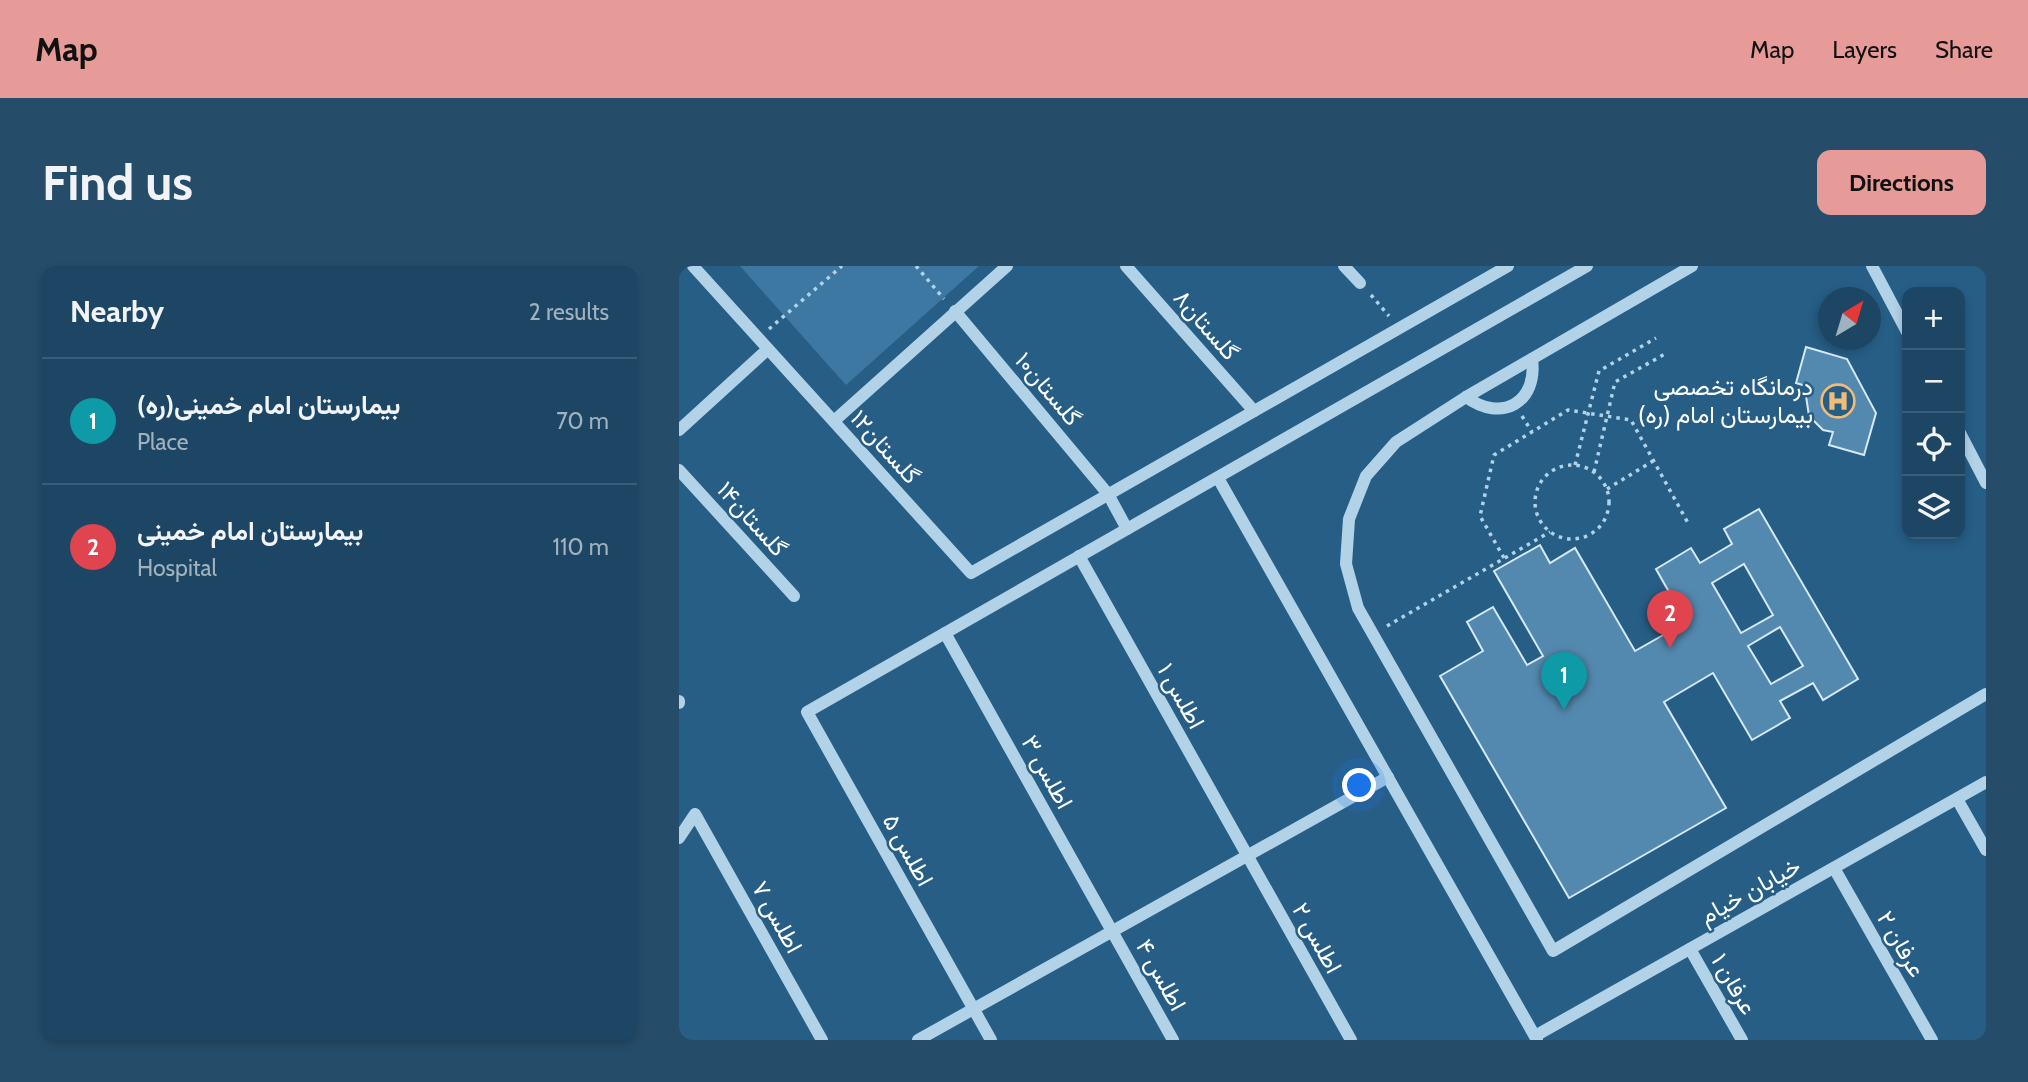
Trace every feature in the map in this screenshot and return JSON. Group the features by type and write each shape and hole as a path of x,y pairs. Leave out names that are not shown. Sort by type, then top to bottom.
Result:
{"street":[{"name":"گلستان۱۲","path":"693,266 971,573 1108,494"},
{"path":"834,421 1007,266"},
{"name":"گلستان۸","path":"1126,266 1254,411"},
{"path":"1344,266 1360,284"},
{"path":"1108,494 1508,266"},
{"path":"945,633 1587,266"},
{"path":"1692,266 1466,397 1397,442 1366,476 1349,519 1346,564 1358,608 1553,951 1986,694"},
{"path":"1873,266 1902,322"},
{"name":"گلستان۱۰","path":"955,311 1108,494 1127,529"},
{"path":"679,430 768,349"},
{"path":"1466,397 1489,409 1502,409 1515,404 1531,385 1534,372 1532,359"},
{"path":"1965,443 1986,483"},
{"name":"گلستان۱۴","path":"679,470 794,596"},
{"path":"1218,478 1536,1038"},
{"name":"اطلس ۱","path":"1079,556 1247,856"},
{"name":"اطلس ۵","path":"945,633 807,712 991,1040"},
{"name":"اطلس ۳","path":"945,633 1112,931"},
{"path":"918,1040 1388,777"},
{"name":"خیابان خیام","path":"1536,1038 1986,782"},
{"path":"1957,799 1986,850"},
{"name":"اطلس ۷","path":"679,838 695,814 822,1040"},
{"name":"اطلس ۲","path":"1247,856 1351,1040"},
{"name":"عرفان ۲","path":"1834,868 1932,1040"},
{"name":"اطلس ۴","path":"1112,931 1173,1040"},
{"name":"عرفان ۱","path":"1690,949 1742,1040"}],"path":[{"path":"758,338 842,266"},
{"path":"916,266 955,311"},
{"path":"1360,284 1400,328"},
{"path":"1575,465 1598,371 1656,338"},
{"path":"1594,472 1615,382 1665,354"},
{"path":"1504,558 1480,516 1494,455 1569,410 1631,421 1688,523"},
{"path":"1607,489 1653,460"},
{"path":"1575,465 1594,472 1607,489 1609,499 1605,519 1590,534 1570,539 1551,532 1538,515 1535,505 1540,485 1554,470 1575,465"},
{"path":"1373,634 1551,532"}],"shaded area":[{"path":"740,266 979,266 846,385"}],"building":[{"name":"درمانگاه تخصصی بیمارستان امام (ره)","path":"1806,347 1847,359 1876,413 1864,455 1829,445 1833,432 1823,430 1809,416 1806,396 1809,387 1796,383"},
{"path":"1759,509 1858,679 1823,700 1813,683 1780,701 1790,718 1752,740 1713,673 1664,702 1726,808 1569,898 1440,676 1483,651 1467,622 1493,607 1527,665 1543,656 1494,571 1540,545 1550,563 1575,548 1635,651 1686,622 1656,569 1691,548 1700,563 1732,544 1724,529","holes":["1744,564 1773,615 1741,633 1712,583","1780,627 1803,666 1771,684 1748,646"]}],"place":[{"name":"درمانگاه تخصصی بیمارستان امام (ره)","path":"1838,401"},
{"name":"بیمارستان امام خمینی","path":"1670,648"},
{"name":"بیمارستان امام خمینی(ره)","path":"1564,710"}]}
